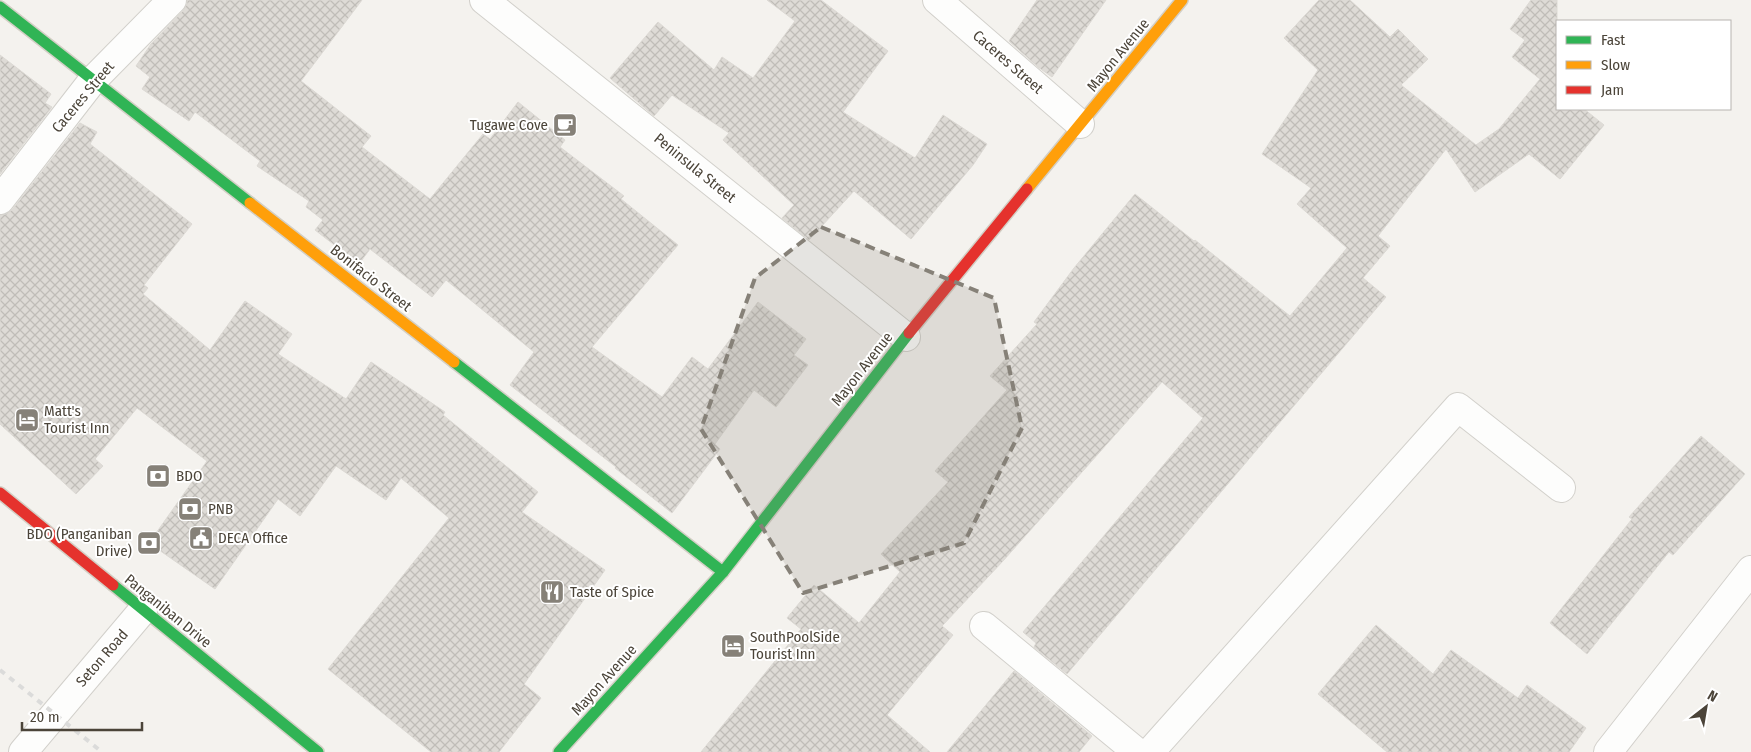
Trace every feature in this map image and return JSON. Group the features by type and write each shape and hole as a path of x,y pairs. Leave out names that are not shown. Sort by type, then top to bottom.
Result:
{"street":[{"name":"Caceres Street","path":"0,200 93,80 172,0"},
{"name":"Peninsula Street","path":"484,0 906,337"},
{"name":"Caceres Street","path":"937,0 1080,124"},
{"name":"Mayon Avenue","path":"559,752 723,572 906,337 1182,0"},
{"name":"Bonifacio Street","path":"0,7 723,572"},
{"path":"1150,752 1458,407 1561,488"},
{"name":"Panganiban Drive","path":"0,493 318,752"},
{"path":"1608,752 1751,570"},
{"name":"Seton Road","path":"23,752 143,610"},
{"path":"984,626 1137,752"}],"highlighted area":[{"path":"821,227 994,298 1022,428 964,543 803,593 701,429 755,278"}],"building":[{"path":"187,0 362,0 301,81 371,136 362,147 430,199 483,134 490,139 518,102 565,140 560,147 624,196 621,199 678,245 592,347 662,397 692,357 708,369 758,302 806,339 794,355 808,365 776,407 754,390 715,444 720,449 672,513 510,385 534,352 446,280 432,297 370,249 359,264 315,230 323,220 306,207 309,201 257,166 260,161 195,112 189,121 142,89 150,77 136,66 151,44 183,11"},
{"path":"767,0 821,0 888,51 843,112 915,158 943,115 987,144 973,165 911,239 854,191 809,240 782,218 794,205 723,140 729,133 672,95 654,116 610,78 658,22 714,70 722,57 753,78 795,21"},
{"path":"1037,0 1106,0 1052,77 1009,41"},
{"path":"1319,0 1350,0 1390,37 1398,29 1428,59 1401,85 1476,145 1499,129 1540,79 1512,57 1525,40 1510,29 1531,0 1557,0 1556,110 1585,110 1604,125 1560,179 1529,154 1475,192 1446,149 1378,236 1390,246 1363,278 1386,297 1067,674 1034,647 1036,643 1023,632 1203,418 1162,382 1003,561 942,626 953,635 887,715 930,752 701,752 801,629 787,618 814,585 859,623 900,572 881,554 948,482 935,471 1007,390 990,376 1037,324 1034,322 1074,268 1135,194 1290,316 1347,248 1297,204 1311,188 1262,154 1318,70 1284,38"},
{"path":"0,55 51,94 45,103 52,107 0,174"},
{"path":"80,123 97,132 90,144 192,224 144,285 148,288 143,294 210,350 245,301 292,334 278,354 346,399 371,362 445,412 443,415 538,492 522,512 605,570 524,684 541,698 499,752 431,752 328,669 449,518 401,478 386,500 336,466 300,516 278,499 215,589 149,543 207,461 137,408 95,459 103,466 76,494 0,424 0,215 12,210"},
{"path":"1701,436 1745,474 1673,555 1669,552 1587,654 1550,623 1632,519 1629,517"},
{"path":"1376,625 1433,674 1451,650 1518,698 1527,685 1586,728 1569,752 1387,752 1318,694"},
{"path":"1014,671 1092,736 1079,752 947,752"}],"railway":[{"path":"0,670 102,752"}],"traffic: fast":[{"path":"0,7 250,203"},
{"path":"559,752 723,572 909,333"},
{"path":"454,362 723,572"},
{"path":"113,585 318,752"}],"traffic: slow":[{"path":"1027,189 1182,0"},
{"path":"250,203 454,362"}],"traffic: jam":[{"path":"909,333 1027,189"},
{"path":"0,493 113,585"}],"place":[{"name":"Tugawe Cove","path":"565,125"},
{"name":"Matt's Tourist Inn","path":"27,420"},
{"name":"BDO","path":"158,476"},
{"name":"PNB","path":"190,509"},
{"name":"DECA Office","path":"201,538"},
{"name":"BDO (Panganiban Drive)","path":"149,543"},
{"name":"Taste of Spice","path":"552,592"},
{"name":"SouthPoolSide Tourist Inn","path":"733,646"}]}
